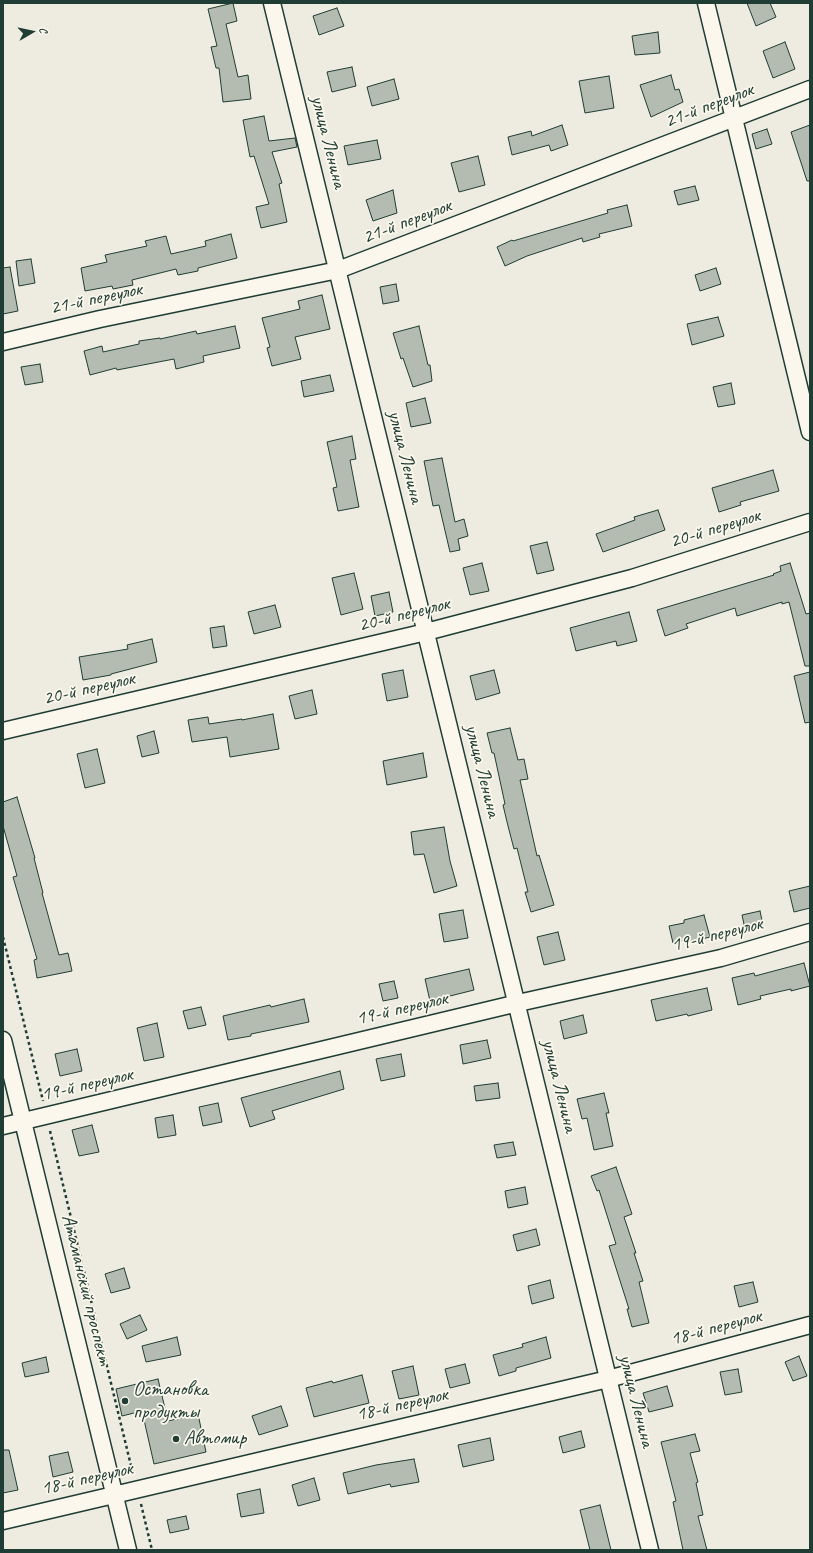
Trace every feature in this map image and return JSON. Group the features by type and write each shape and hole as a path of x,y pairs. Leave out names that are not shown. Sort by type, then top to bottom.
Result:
{"street":[{"name":"улица Ленина","path":"272,3 518,1003 650,1550"},
{"path":"706,3 810,432"},
{"name":"21-й переулок","path":"3,342 100,319 338,270 810,90"},
{"name":"20-й переулок","path":"3,731 426,632 632,578 810,522"},
{"name":"19-й переулок","path":"3,1126 518,1003 721,958 810,932"},
{"name":"Атаманский проспект","path":"3,1040 128,1550"},
{"name":"18-й переулок","path":"3,1520 608,1379 810,1325"}],"path":[{"path":"3,937 152,1550"}],"building":[{"path":"233,3 237,21 226,24 238,77 248,75 251,99 223,102 219,68 216,68 211,47 217,46 208,9"},
{"path":"747,3 770,3 776,17 756,26"},
{"path":"337,8 344,26 319,35 313,16"},
{"path":"658,32 660,53 635,55 632,36"},
{"path":"785,42 795,69 773,78 763,51"},
{"path":"352,67 356,86 332,92 327,72"},
{"path":"671,75 675,90 679,89 683,102 651,117 640,85"},
{"path":"609,76 614,108 585,113 579,81"},
{"path":"394,79 399,99 372,106 367,87"},
{"path":"264,116 269,141 295,138 297,147 272,152 282,183 279,184 287,222 261,228 256,207 269,204 254,156 250,157 243,120"},
{"path":"562,125 568,145 551,151 549,145 512,155 508,137 531,131 532,136"},
{"path":"810,125 810,181 807,181 791,132"},
{"path":"767,129 772,144 756,149 752,134"},
{"path":"377,140 381,159 348,165 344,146"},
{"path":"478,156 485,185 459,192 451,163"},
{"path":"695,186 699,200 678,205 674,191"},
{"path":"393,190 397,213 373,221 366,200"},
{"path":"627,205 632,226 599,234 600,237 583,242 582,238 527,256 505,266 497,247 512,240 513,241 608,213 607,210"},
{"path":"231,234 237,258 198,268 198,271 178,275 176,269 132,280 133,285 113,289 112,286 85,291 81,268 107,262 105,255 147,246 145,241 166,236 171,254 206,246 205,241"},
{"path":"31,259 35,283 19,286 16,261"},
{"path":"10,267 18,311 3,314 3,268"},
{"path":"716,268 721,284 700,291 695,275"},
{"path":"396,284 399,301 383,304 380,287"},
{"path":"322,295 330,329 295,337 301,359 272,366 267,348 270,347 262,318 300,309 298,301"},
{"path":"718,317 724,336 692,345 687,324"},
{"path":"235,326 240,348 203,356 204,362 176,369 174,359 117,370 116,368 90,375 84,351 102,346 103,352 139,344 139,341 160,339 196,331 197,334"},
{"path":"419,326 428,365 430,365 432,381 413,387 403,358 401,359 393,333"},
{"path":"40,364 43,382 25,385 21,367"},
{"path":"330,375 334,391 304,397 301,381"},
{"path":"731,383 735,404 718,407 713,387"},
{"path":"425,398 431,423 411,427 406,403"},
{"path":"352,436 356,459 350,460 359,507 338,511 333,488 337,487 327,442"},
{"path":"442,458 455,522 464,519 468,536 458,539 460,550 450,552 439,505 433,506 424,461"},
{"path":"773,470 779,491 740,502 741,505 719,512 712,488"},
{"path":"658,510 665,530 603,552 596,534 635,520 634,517"},
{"path":"547,542 554,570 537,574 530,546"},
{"path":"482,563 489,591 470,595 463,568"},
{"path":"790,563 806,614 810,613 810,666 805,666 789,602 782,604 782,602 737,616 735,608 686,624 688,628 665,636 657,610 774,575 773,574 781,571 780,566"},
{"path":"354,573 363,609 341,615 332,578"},
{"path":"389,592 393,612 375,616 371,596"},
{"path":"275,605 281,627 254,634 248,612"},
{"path":"629,612 637,641 617,646 616,641 576,651 570,628"},
{"path":"224,626 227,646 213,648 210,628"},
{"path":"152,639 157,662 111,675 83,680 79,657 128,649 127,645"},
{"path":"403,670 408,697 387,701 382,674"},
{"path":"494,670 500,693 476,700 470,676"},
{"path":"810,672 810,722 805,723 794,676"},
{"path":"312,690 317,714 295,719 289,696"},
{"path":"273,714 279,749 230,757 227,737 192,742 188,720 208,717 209,724"},
{"path":"510,728 518,760 524,759 528,779 520,780 537,856 539,855 554,905 531,912 525,892 528,892 517,848 514,849 503,805 505,804 494,753 492,753 487,733"},
{"path":"154,731 159,753 142,757 137,736"},
{"path":"97,749 105,783 85,788 77,754"},
{"path":"423,753 427,777 387,785 383,761"},
{"path":"17,797 35,858 42,893 59,955 68,953 72,971 37,978 34,960 37,959 13,877 17,876 3,826 3,802"},
{"path":"444,827 450,861 457,886 434,893 424,854 414,855 411,832"},
{"path":"810,886 810,908 794,912 789,891"},
{"path":"463,910 468,938 444,942 439,914"},
{"path":"760,911 763,925 745,929 742,915"},
{"path":"704,915 710,937 689,942 688,939 673,943 669,926 684,923 684,920"},
{"path":"558,932 565,960 544,965 537,937"},
{"path":"804,963 810,986 760,996 761,999 738,1005 732,978 754,973 755,976"},
{"path":"469,969 474,990 430,1001 425,979"},
{"path":"394,981 398,998 383,1001 379,984"},
{"path":"707,988 712,1010 688,1016 687,1014 656,1021 651,1000"},
{"path":"304,999 309,1022 228,1040 223,1016"},
{"path":"201,1007 206,1025 188,1029 183,1011"},
{"path":"583,1015 587,1033 564,1039 560,1021"},
{"path":"157,1023 164,1057 144,1061 137,1028"},
{"path":"487,1040 491,1058 463,1064 460,1045"},
{"path":"77,1049 82,1071 60,1076 55,1054"},
{"path":"401,1054 405,1076 381,1081 376,1059"},
{"path":"340,1071 344,1089 272,1111 275,1119 250,1127 241,1098"},
{"path":"498,1083 500,1098 476,1101 474,1086"},
{"path":"604,1093 609,1113 606,1113 613,1146 594,1150 587,1118 582,1119 577,1099"},
{"path":"218,1103 222,1122 203,1126 199,1107"},
{"path":"173,1115 176,1135 158,1138 155,1118"},
{"path":"92,1125 99,1152 79,1156 72,1130"},
{"path":"513,1142 516,1155 497,1158 494,1145"},
{"path":"616,1167 632,1214 624,1217 636,1253 634,1253 643,1281 639,1282 649,1323 632,1327 627,1309 629,1309 609,1246 616,1244 599,1190 597,1191 591,1176"},
{"path":"525,1187 528,1204 508,1208 505,1191"},
{"path":"536,1229 540,1245 517,1251 513,1235"},
{"path":"124,1268 130,1288 111,1293 105,1274"},
{"path":"550,1280 554,1298 532,1304 528,1286"},
{"path":"753,1282 758,1302 739,1307 734,1286"},
{"path":"140,1315 147,1330 127,1339 120,1324"},
{"path":"177,1337 181,1355 146,1362 142,1346"},
{"path":"546,1337 551,1358 516,1368 516,1371 499,1376 493,1355 523,1347 522,1344"},
{"path":"799,1356 807,1376 793,1381 785,1362"},
{"path":"46,1357 49,1372 25,1377 22,1363"},
{"path":"465,1364 470,1383 450,1388 445,1369"},
{"path":"413,1366 419,1395 399,1399 392,1371"},
{"path":"738,1369 742,1392 725,1395 720,1372"},
{"path":"362,1375 369,1403 314,1417 306,1388 332,1381 333,1383"},
{"path":"158,1379 168,1421 198,1414 206,1452 154,1464 142,1411 122,1416 116,1389"},
{"path":"667,1386 673,1406 649,1412 643,1393"},
{"path":"281,1406 288,1426 259,1435 252,1416"},
{"path":"581,1431 585,1447 563,1453 559,1437"},
{"path":"695,1434 700,1451 690,1453 698,1482 696,1483 703,1515 698,1516 707,1550 683,1550 673,1502 676,1501 661,1442"},
{"path":"490,1438 494,1460 463,1467 458,1445"},
{"path":"3,1450 9,1450 18,1490 3,1493"},
{"path":"68,1452 73,1472 53,1477 49,1456"},
{"path":"414,1459 419,1482 391,1487 390,1484 348,1494 343,1473 376,1465"},
{"path":"314,1478 320,1500 298,1506 292,1485"},
{"path":"260,1489 264,1513 241,1517 237,1494"},
{"path":"600,1505 611,1550 590,1550 580,1510"},
{"path":"186,1516 189,1529 170,1533 167,1520"}],"place":[{"name":"Остановка продукты","path":"125,1401"},
{"name":"Автомир","path":"176,1439"}]}
